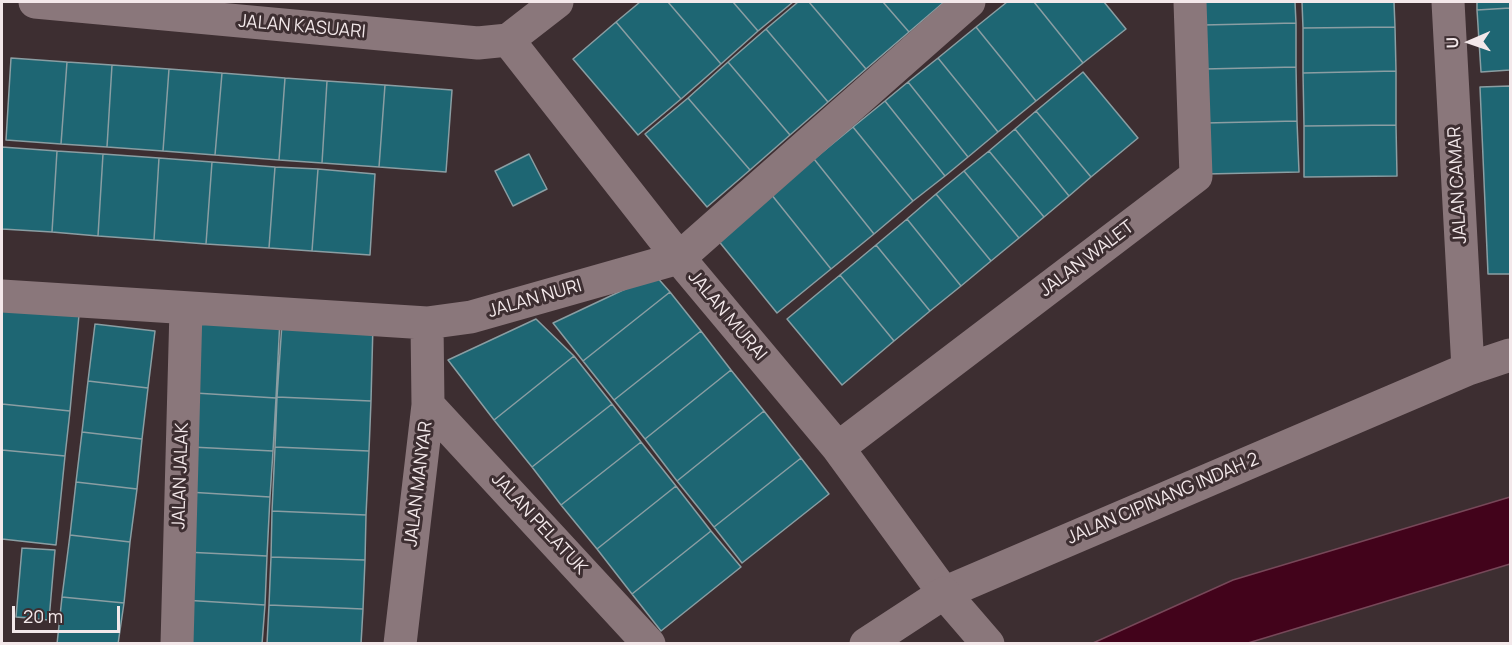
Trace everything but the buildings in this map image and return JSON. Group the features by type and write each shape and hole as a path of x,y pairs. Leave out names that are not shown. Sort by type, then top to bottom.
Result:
{"street":[{"name":"JALAN KASUARI","path":"35,2 478,43 508,40"},
{"path":"508,40 557,2"},
{"name":"JALAN NURI","path":"2,296 427,323 471,316 679,258 969,2"},
{"name":"JALAN WALET","path":"838,448 1196,176 1190,2"},
{"name":"JALAN CAMAR","path":"1448,2 1468,369"},
{"name":"JALAN MURAI","path":"508,40 679,258 838,448 944,593 988,644"},
{"name":"JALAN JALAK","path":"177,644 186,309"},
{"name":"JALAN MANYAR","path":"400,644 428,405 427,323"},
{"name":"JALAN CIPINANG INDAH 2","path":"866,644 944,593 1468,369 1510,355"},
{"name":"JALAN PELATUK","path":"428,405 649,644"}],"shaded area":[{"path":"1510,497 1510,564 1248,643 1093,643 1233,580"}]}
